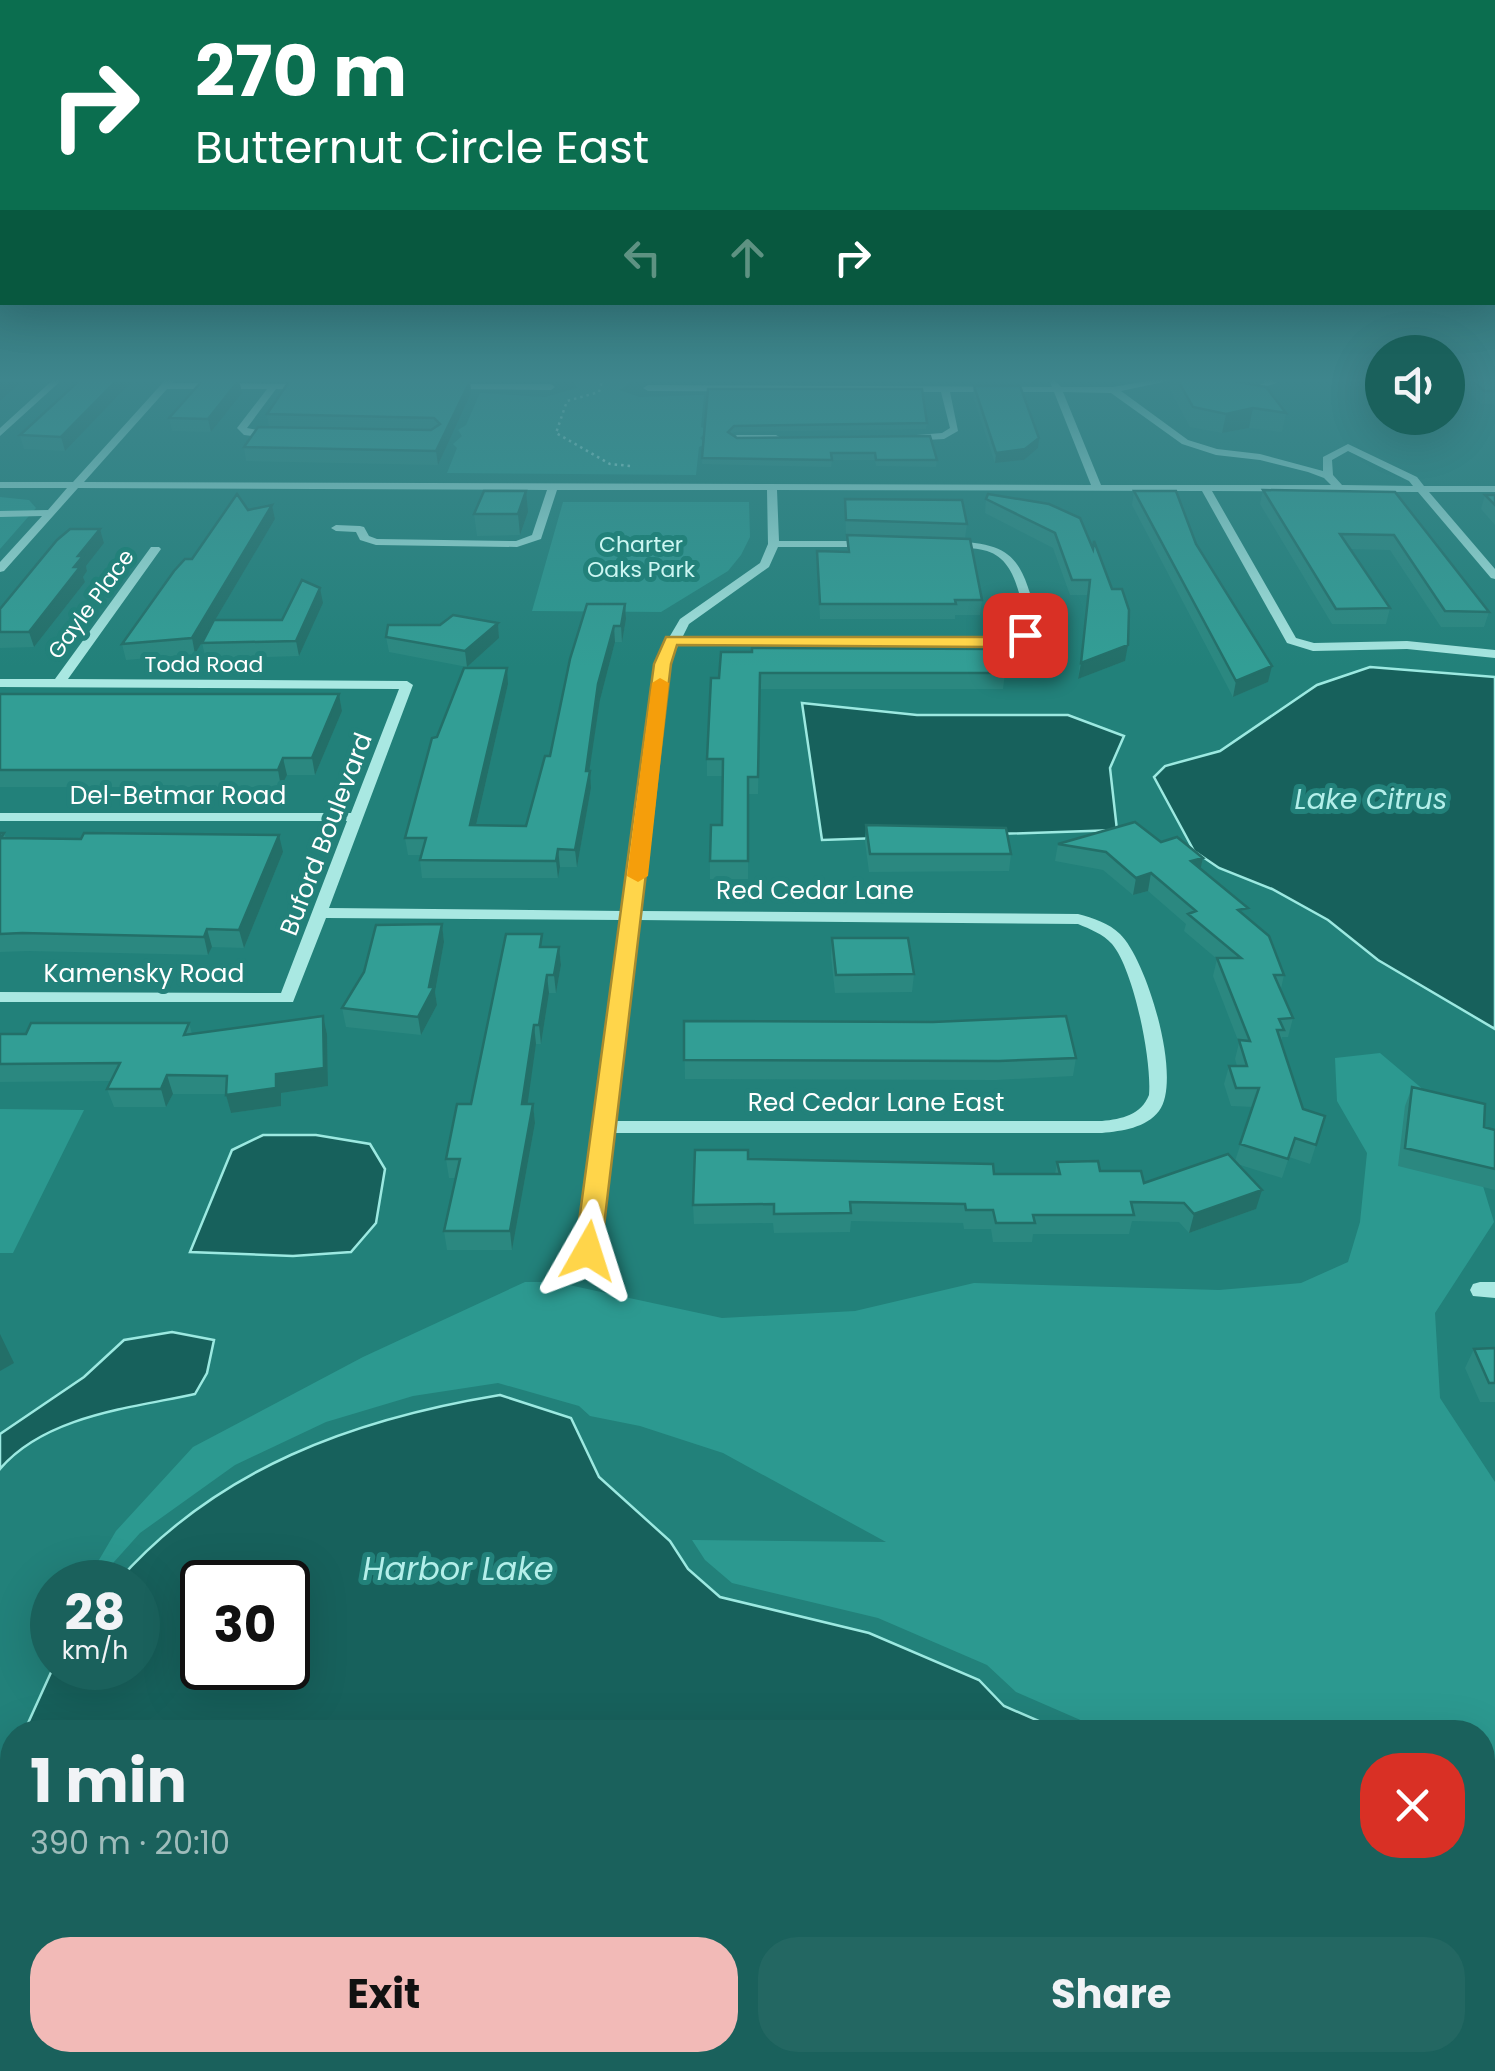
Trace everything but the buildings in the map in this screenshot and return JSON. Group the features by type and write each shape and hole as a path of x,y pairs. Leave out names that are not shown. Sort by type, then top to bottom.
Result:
{"street":[{"path":"0,568 84,474"},
{"path":"1091,474 1097,488"},
{"path":"1320,474 1328,476 1338,488"},
{"path":"1398,474 1423,488 1495,576"},
{"path":"0,485 1495,488"},
{"path":"336,528 360,529 364,538 376,542 517,544 538,537 553,487"},
{"path":"588,1251 662,664 671,640 701,607 766,565 774,544 772,488"},
{"path":"1205,488 1291,640 1314,647 1407,645 1495,654"},
{"path":"0,514 49,513"},
{"path":"774,544 888,544"},
{"path":"671,640 991,642 1025,635 1032,621 1016,562 982,545 926,544"},
{"name":"Gayle Place","path":"58,682 155,549"},
{"name":"Todd Road","path":"0,683 407,685"},
{"name":"Buford Boulevard","path":"287,998 407,685"},
{"name":"Del-Betmar Road","path":"0,818 356,817"},
{"name":"Red Cedar Lane","path":"321,913 1056,916 1098,926 1130,955 1160,1074 1158,1097 1148,1114"},
{"name":"Kamensky Road","path":"0,997 287,998"},
{"name":"Red Cedar Lane East","path":"602,1127 1102,1128 1128,1124 1148,1114"}],"green space":[{"path":"528,474 696,474 696,475"},
{"path":"0,497 29,500 36,508 0,549"},
{"name":"Charter Oaks Park","path":"563,502 749,502 750,537 728,571 661,612 532,611"},
{"path":"1380,1053 1464,1124 1494,1222 1435,1313 1440,1398 1495,1482 1495,1720 1080,1720 1016,1692 987,1665 878,1618 732,1583 705,1560 692,1540 886,1542 723,1453 640,1426 590,1416 579,1406 498,1383 413,1396 326,1422 235,1465 140,1533 116,1560 99,1560 116,1531 193,1447 363,1357 525,1282 555,1282 722,1318 855,1311 974,1283 1219,1290 1301,1283 1348,1262 1360,1222 1367,1153 1337,1101 1335,1058"},
{"path":"0,1109 84,1110 13,1253 0,1253"}],"water":[{"name":"Lake Citrus","path":"1370,667 1495,677 1495,1029 1378,960 1328,920 1272,889 1219,868 1194,851 1154,777 1165,766 1220,751 1317,685"},
{"path":"802,703 917,715 1068,715 1124,736 1110,768 1117,830 822,840"},
{"path":"263,1135 316,1135 370,1144 385,1169 376,1223 351,1252 293,1256 190,1252 232,1150"},
{"path":"172,1332 214,1340 207,1373 195,1394 64,1426 19,1451 0,1469 0,1434 84,1377 124,1340"},
{"name":"Harbor Lake","path":"500,1395 571,1418 599,1477 670,1541 688,1569 720,1597 869,1633 979,1680 1004,1706 1036,1720 29,1720 43,1690 160,1690 160,1560 138,1560 198,1508 244,1479 341,1435 393,1418"}],"slow traffic":[{"path":"638,876 660,683"}],"route":[{"path":"588,1251 662,664 671,640 991,642 1025,635"}]}
